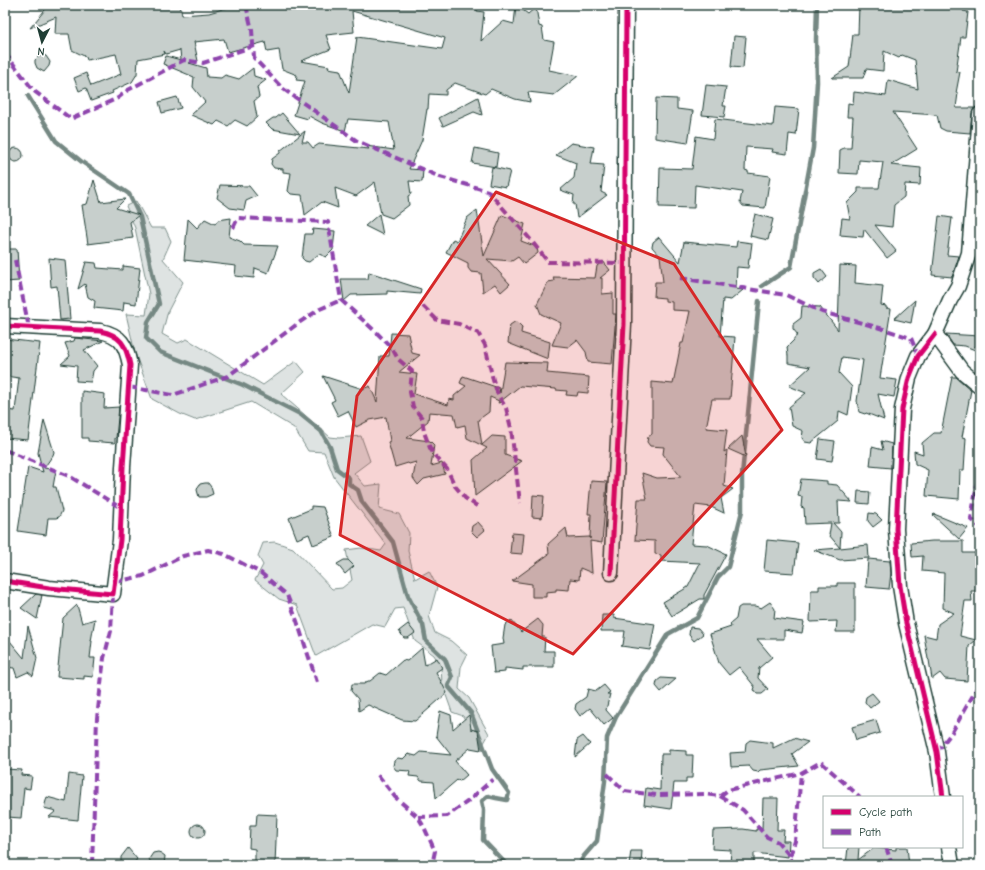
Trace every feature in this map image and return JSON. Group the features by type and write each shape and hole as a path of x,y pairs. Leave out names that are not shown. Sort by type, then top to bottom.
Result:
{"street":[{"path":"611,573 624,324 626,5"},
{"path":"943,796 937,752 906,623 900,586 896,529 902,409 909,378 918,356 935,334 958,286 969,253 980,114"},
{"path":"5,326 100,331 111,333 120,339 127,352 130,365 120,540 113,594 49,588 5,580"},
{"path":"935,334 962,371 980,386"},
{"path":"950,848 952,865"}],"highlighted area":[{"path":"496,192 674,264 782,430 573,654 340,535 357,396"}],"shaded area":[{"path":"136,201 151,228 165,228 171,241 163,259 183,282 168,311 162,334 178,343 187,339 263,385 296,361 305,372 281,394 330,437 339,438 361,436 370,461 354,473 365,486 381,484 379,509 399,514 409,533 408,551 415,579 429,571 437,587 429,616 435,633 451,641 467,655 461,667 459,689 469,698 489,734 480,750 463,716 452,712 442,684 441,667 434,655 415,641 403,608 395,609 385,627 372,624 316,656 297,605 279,599 255,580 263,565 258,556 263,543 275,542 293,548 332,589 342,588 352,580 346,550 361,548 381,551 386,544 334,477 324,452 308,451 294,428 251,402 195,420 152,399 135,353 126,314 146,315 149,294 135,228 126,206"}],"building":[{"path":"49,5 180,5 182,15 209,13 236,5 451,5 477,8 477,11 484,12 481,41 503,21 514,24 516,5 528,14 536,7 539,26 542,27 544,40 554,42 549,70 578,76 554,95 528,92 530,102 515,99 491,89 485,94 455,83 446,90 446,95 429,94 428,109 422,140 409,169 423,170 422,182 409,181 411,194 408,196 409,205 392,218 381,214 375,182 356,196 335,188 338,208 322,202 305,215 302,195 291,194 288,191 291,173 283,172 283,169 274,168 271,164 272,159 305,131 302,142 308,142 313,148 319,144 369,149 366,146 394,150 389,122 348,119 345,131 322,123 309,116 308,119 294,115 305,81 296,80 297,75 282,69 279,50 267,52 265,42 228,52 224,39 194,42 198,61 189,63 206,68 207,77 221,78 225,75 239,79 253,68 254,76 266,80 257,87 259,97 254,101 257,117 247,126 235,120 228,126 218,121 214,125 191,115 205,102 193,87 194,77 163,64 166,56 181,60 180,50 166,54 164,51 165,54 138,59 137,74 132,82 112,91 113,93 91,101 86,88 79,91 74,78 86,73 91,86 121,74 116,54 87,60 86,57 72,50 69,34 55,34 56,17 30,28","holes":["352,11 445,38 442,49 357,37 349,93 340,70 328,68 329,66 301,61 331,49 326,35 354,32"]},
{"path":"859,5 963,5 963,11 968,12 965,37 961,37 956,72 960,72 956,93 958,93 956,108 974,108 970,133 946,131 940,128 937,115 893,112 917,149 891,165 921,168 920,185 905,184 904,197 894,205 892,227 875,225 896,251 887,258 864,229 863,237 840,235 842,218 850,219 847,203 858,192 858,188 879,188 883,162 859,160 858,174 839,173 840,150 844,148 851,148 853,117 847,117 848,103 853,104 854,92 886,96 888,80 918,89 915,60 902,55 899,58 884,51 883,71 866,69 863,78 832,78 849,67 853,34 858,34"},
{"path":"734,36 746,37 743,68 731,67"},
{"path":"42,55 46,56 50,62 49,66 44,72 37,68 35,63 35,60"},
{"path":"706,85 726,87 723,106 726,106 724,117 702,115"},
{"path":"177,97 181,108 162,113 159,102"},
{"path":"478,97 482,115 474,112 443,126 439,118"},
{"path":"656,98 677,99 677,109 693,111 688,143 655,138"},
{"path":"775,107 799,109 796,135 789,134 787,154 772,152 773,149 746,147 745,170 748,171 748,173 770,176 765,208 743,206 740,202 742,192 695,185 694,208 659,207 660,168 692,169 696,136 713,139 715,119 773,126"},
{"path":"282,113 300,134 272,129 266,123"},
{"path":"571,143 594,147 591,164 604,165 601,192 607,195 577,218 575,204 573,204 574,195 560,190 574,178 576,163 556,155"},
{"path":"13,148 19,148 23,152 23,158 19,162 13,162 9,158 9,152"},
{"path":"475,148 498,153 496,167 472,163"},
{"path":"492,167 510,171 506,187 489,184"},
{"path":"94,180 101,202 125,199 116,208 139,215 130,222 133,238 88,244 82,205 87,204"},
{"path":"220,185 249,186 257,196 246,201 244,210 230,208 217,198"},
{"path":"477,210 484,256 502,215 525,224 521,241 537,247 538,253 524,264 518,257 512,261 487,259 510,284 501,292 495,284 483,292 481,273 471,272 468,268 468,263 446,252 453,239 457,241 467,218"},
{"path":"379,214 383,235 365,226"},
{"path":"755,214 773,219 768,240 750,236"},
{"path":"939,216 952,218 947,255 959,256 952,277 932,275"},
{"path":"231,218 229,237 240,241 244,245 278,246 268,273 255,268 254,278 235,276 236,266 184,260 188,219 197,228 205,219 215,224 218,220"},
{"path":"313,229 335,231 333,250 326,257 319,254 309,262 302,258 305,234 312,234"},
{"path":"659,237 680,262 684,242 736,247 737,241 752,243 748,268 737,267 736,289 743,290 731,300 723,299 720,336 735,337 730,399 712,399 706,428 727,430 724,452 727,450 724,486 733,489 721,498 724,513 711,507 695,505 691,544 707,545 726,554 704,595 704,599 700,599 672,616 663,602 688,587 700,563 661,561 661,555 655,554 655,541 635,540 638,499 647,499 642,473 657,478 681,477 663,454 664,447 650,446 647,442 648,437 652,434 652,382 673,384 681,343 683,343 690,311 672,310 672,302 665,301 665,298 654,297 655,282 663,282 660,256 652,247 653,242"},
{"path":"5,249 17,249 19,281 5,282"},
{"path":"49,258 65,260 70,319 60,320 57,286 51,287"},
{"path":"603,261 610,270 600,278 602,278 602,294 613,293 613,314 616,314 612,364 588,362 586,352 577,340 568,347 552,345 561,323 541,314 537,304 548,282 554,281 553,277 595,278 597,266"},
{"path":"86,262 96,263 97,268 123,270 123,266 140,268 136,304 124,302 123,311 94,308 95,301 88,297 85,284 78,289"},
{"path":"840,265 856,266 855,283 883,286 881,305 891,309 880,378 897,380 894,397 878,394 884,420 859,412 857,401 863,360 842,357 839,373 852,387 848,415 839,411 838,421 811,443 805,442 802,438 803,431 792,426 789,407 806,393 789,386 810,367 788,363 787,347 798,335 793,329 793,324 801,318 802,306 820,307 838,330"},
{"path":"821,269 827,277 819,284 814,278 814,273"},
{"path":"369,272 421,289 420,294 387,291 387,294 351,295 344,301 341,279 368,279"},
{"path":"915,300 911,323 894,319"},
{"path":"516,321 522,327 521,333 550,342 548,359 508,343 510,325"},
{"path":"391,333 408,334 412,353 420,355 399,372 417,374 414,394 448,405 449,399 454,400 454,396 466,386 460,383 463,376 499,388 500,393 505,362 548,363 547,373 589,377 588,393 578,392 577,396 566,395 567,391 520,386 501,401 502,402 498,403 499,401 490,397 489,412 478,420 482,445 492,436 505,437 505,455 522,461 475,496 473,460 487,448 467,438 465,425 457,427 454,414 429,412 428,421 407,438 430,441 434,445 431,466 442,463 445,474 424,479 418,485 413,478 416,462 395,467 388,442 390,441 386,417 370,420 356,427 348,411 338,416 331,402 335,400 323,376 363,389 370,386 377,402 380,356 389,356"},
{"path":"946,334 980,336 980,348 974,347 975,350 965,346 953,345"},
{"path":"75,338 103,341 84,350 97,366 93,371 91,382 76,381 77,366 61,364 70,356 65,343 74,341"},
{"path":"5,339 40,343 28,440 5,438 5,410 15,411 19,378 5,376"},
{"path":"952,377 956,377 971,390 962,437 966,438 964,470 960,470 959,499 926,496 928,470 915,464 914,451 923,454 922,443 934,433 941,433"},
{"path":"82,391 105,394 104,408 119,407 115,443 88,441 88,438 82,438"},
{"path":"44,420 54,452 44,468 56,470 53,487 56,487 62,511 59,517 48,518 46,535 18,531 28,467 43,472 38,453"},
{"path":"742,436 746,457 728,449"},
{"path":"820,439 835,441 832,461 817,459"},
{"path":"881,441 892,444 891,468 870,466 872,447 883,450"},
{"path":"801,479 827,481 827,484 837,485 852,502 838,501 839,523 833,523 841,532 840,548 829,535 831,523 805,524 804,508 801,507 802,497 798,496"},
{"path":"591,481 607,482 602,543 590,541 592,573 580,568 579,580 570,579 569,590 556,589 556,591 546,592 546,597 532,597 532,584 512,581 549,554 548,544 566,528 568,538 590,537 590,539 591,514 588,514"},
{"path":"208,483 211,487 213,494 206,497 199,497 197,490 198,487 200,484"},
{"path":"858,491 870,492 869,504 857,503"},
{"path":"533,495 544,496 542,518 532,517"},
{"path":"311,506 323,507 334,537 313,545 309,534 297,539 289,518 311,509"},
{"path":"869,513 876,514 882,520 873,527 868,521"},
{"path":"934,514 968,528 959,539 933,515"},
{"path":"478,522 485,530 477,537 471,531 472,526"},
{"path":"512,533 524,534 522,554 510,553"},
{"path":"767,540 798,543 794,573 764,571"},
{"path":"963,541 963,553 980,553 980,591 971,591 972,601 965,601 960,636 976,640 969,646 967,681 945,679 940,673 932,679 924,635 936,638 938,624 954,613 943,608 944,573 922,571 923,556 912,557 911,543"},
{"path":"868,545 869,558 840,560 814,550"},
{"path":"868,559 890,561 891,573 889,589 866,587"},
{"path":"344,560 348,560 354,566 345,574 337,564"},
{"path":"837,583 855,583 855,632 836,632 837,621 810,622 811,590 819,590 819,586 837,586"},
{"path":"36,594 42,595 37,619 21,608"},
{"path":"770,602 775,609 774,618 804,622 802,633 784,630 784,639 757,639 772,657 759,668 758,678 768,689 762,694 757,694 754,690 755,687 739,667 729,675 719,663 710,634 731,627 730,624 736,619 738,608 741,606 755,606 761,608"},
{"path":"77,605 82,623 95,619 90,658 95,658 93,677 84,676 84,679 57,677 63,618"},
{"path":"602,615 614,615 614,618 655,624 650,650 621,646 623,645 625,631 601,631"},
{"path":"538,619 543,625 542,637 545,637 544,651 554,651 554,667 523,667 523,670 505,668 505,672 494,673 491,646 504,644 503,638 505,625 511,620 521,632"},
{"path":"408,624 415,633 408,638 404,638 399,631"},
{"path":"28,626 37,658 33,676 28,672 17,677 14,668 5,667 5,635 24,658"},
{"path":"690,627 698,628 703,634 694,641 689,635"},
{"path":"422,648 425,665 437,658 442,668 436,672 447,693 415,721 402,720 368,705 359,711 358,699 351,691 352,684 364,684 380,673 386,675 403,660 407,661"},
{"path":"661,678 676,679 661,692 656,686 657,681"},
{"path":"604,685 610,692 607,694 610,694 606,710 613,718 604,725 590,708 580,716 575,709 576,704 586,697 588,689 596,691"},
{"path":"872,693 879,701 870,708 865,702 866,697"},
{"path":"440,711 451,715 453,729 469,715 471,729 478,731 481,750 470,748 455,761 467,775 460,781 457,780 436,798 434,782 421,781 418,777 409,776 410,771 396,770 393,766 394,761 398,758 403,759 408,754 416,756 421,752 451,755 436,736"},
{"path":"876,720 880,733 856,740 852,727"},
{"path":"583,736 590,744 575,757 577,740"},
{"path":"794,738 808,742 792,754 799,766 760,770 758,772 753,771 749,766 731,767 730,753 745,752 746,743 750,740 773,743 773,748"},
{"path":"669,750 686,751 686,755 693,755 692,778 686,778 686,783 674,783 671,809 644,805 646,788 660,790 661,754 669,754"},
{"path":"5,769 22,770 21,775 32,776 30,789 24,788 21,818 7,817 8,812 5,812"},
{"path":"69,774 82,776 78,820 49,817 56,811 44,808 47,797 66,802"},
{"path":"763,798 778,798 777,830 784,830 783,841 789,841 788,857 754,853 754,865 730,865 731,850 712,849 713,830 743,829 756,831 756,829 762,829"},
{"path":"257,814 277,815 275,865 255,865 255,849 249,848 250,826 256,826"},
{"path":"195,824 201,824 205,828 205,834 201,838 195,838 191,834 191,828"},
{"path":"128,848 137,859 133,865 121,865 121,857"},
{"path":"848,848 859,848 858,860 874,848 896,850 896,848 907,848 909,865 846,865"},
{"path":"631,851 642,851 641,865 629,865"},
{"path":"158,852 165,856 164,865 152,865 149,859 153,853"}],"waterway":[{"path":"762,286 791,267 813,148 817,82 817,5"},
{"path":"28,96 56,141 82,162 129,194 140,217 159,304 148,322 146,338 160,352 243,385 300,414 321,431 330,447 337,469 349,478 349,484 358,490 362,502 393,542 408,596 423,625 426,641 445,659 452,677 448,686 471,713 492,769 509,793 507,800 488,796 482,801 484,810 483,840 507,865"},
{"path":"582,865 581,861 584,856 597,841 605,781 607,738 616,717 668,634 697,618 718,577 728,567 742,511 742,475 759,301"}],"marked path":[{"path":"246,5 252,30 254,58 282,88 357,141 440,177 488,191 548,262 624,263"},
{"path":"5,53 34,91 71,119 118,98 128,90 184,60 203,63 254,46"},
{"path":"233,228 238,218 328,222 341,300 377,333 392,348 398,359 412,371 410,392 413,407 422,418 424,432 430,448 447,469 455,486 465,498 477,506"},
{"path":"15,260 29,328"},
{"path":"680,278 786,295 822,312 911,338 918,356"},
{"path":"129,387 173,395 228,376 300,322 320,309 341,300"},
{"path":"423,306 437,320 459,324 478,333 485,345 493,380 498,395 506,408 511,428 520,503"},
{"path":"5,450 69,476 121,508"},
{"path":"980,481 977,484 971,519 980,527"},
{"path":"115,582 143,576 183,556 208,550 224,554 261,573 287,595 317,682"},
{"path":"92,865 97,718 104,658 111,631 113,594"},
{"path":"937,752 952,732 980,683"},
{"path":"720,796 728,790 801,773 821,762 859,796"},
{"path":"790,856 795,841 801,773"},
{"path":"607,774 625,791 656,795 704,794 720,796 743,810 767,837 778,842 790,856 793,865"},
{"path":"378,775 395,797 418,817 435,851 432,865"},
{"path":"418,817 447,816 467,802 493,779"},
{"path":"886,848 892,865"}],"cycle path":[{"path":"611,573 624,324 626,5"},
{"path":"5,326 100,331 107,333 118,338 121,342 127,352 130,365 120,540 113,594 49,588 5,581"},
{"path":"935,334 918,356 909,378 902,409 896,529 900,586 906,623 937,752 943,796"}]}
